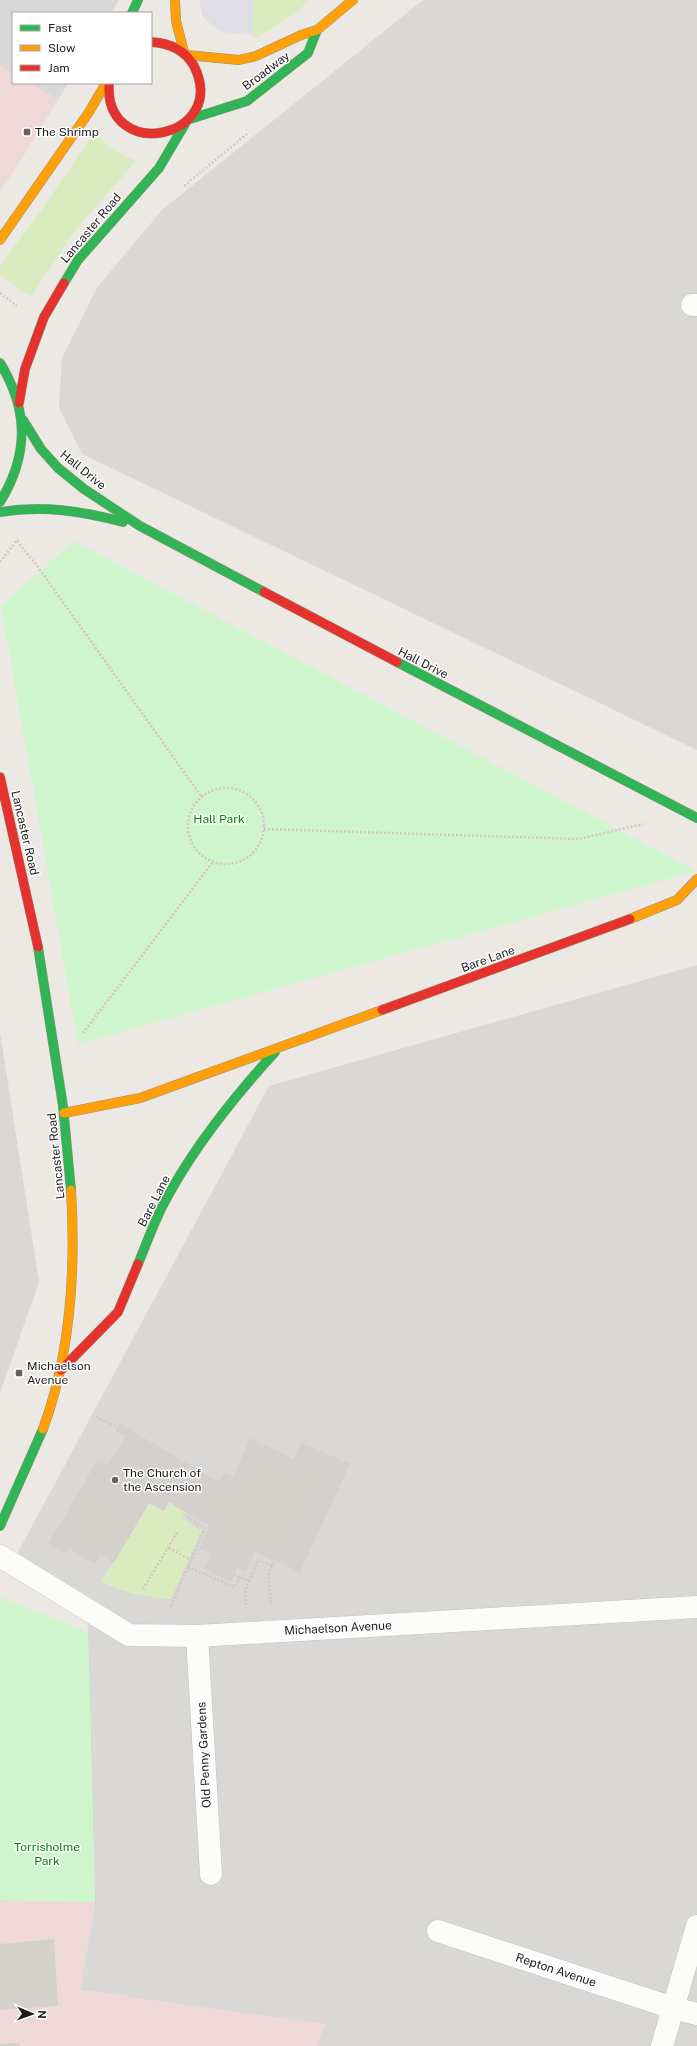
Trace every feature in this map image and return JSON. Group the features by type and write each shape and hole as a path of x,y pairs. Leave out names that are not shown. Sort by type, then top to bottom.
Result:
{"main road":[{"path":"132,12 138,0"},
{"path":"175,0 176,20 185,54"},
{"name":"Broadway","path":"152,42 171,45 185,54 239,60 256,56 302,35 318,30 353,0"},
{"name":"Broadway","path":"107,84 110,101 114,112 122,122 131,129 152,135 163,134 175,130 187,121 247,101 308,53 318,30"},
{"name":"Lancaster Road","path":"19,403 25,369 47,311 78,260 159,168 199,102 201,89 196,67 185,54"},
{"path":"0,240 56,157 89,112 106,84"},
{"path":"0,363 7,372 19,403 22,420 19,460 0,502"},
{"name":"Hall Drive","path":"22,420 41,449 58,468 84,489 140,526 387,657 697,818"},
{"name":"Hall Drive","path":"0,512 32,508 62,509 90,513 140,526"},
{"name":"Lancaster Road","path":"0,777 39,951 64,1113 72,1202 73,1260 71,1300 62,1370 47,1421 29,1465 0,1526"},
{"name":"Bare Lane","path":"64,1113 140,1098 653,911 677,900 697,879"},
{"name":"Bare Lane","path":"62,1370 118,1312 162,1208 180,1176 224,1109 279,1048"}],"street":[{"name":"Michaelson Avenue","path":"0,1556 130,1635 196,1636 697,1607"},
{"name":"Old Penny Gardens","path":"196,1636 211,1874"},
{"path":"662,2046 697,1926"},
{"name":"Repton Avenue","path":"438,1931 673,2008 697,2014"}],"path":[{"path":"179,190 250,130"},
{"path":"0,293 22,310"},
{"path":"17,540 38,567 201,796"},
{"path":"230,787 240,790 255,801 262,812 264,829 260,842 249,856 234,863 213,862 196,850 189,838 188,816 201,796 216,788 230,787"},
{"path":"264,829 579,839 645,824"},
{"path":"57,1067 213,862"},
{"path":"96,1417 117,1427"},
{"path":"169,1609 205,1528 188,1518 190,1514"},
{"path":"143,1589 178,1531"},
{"path":"169,1548 191,1560"},
{"path":"247,1608 245,1590 258,1560 272,1566"},
{"path":"271,1606 268,1575 275,1561"},
{"path":"188,1567 235,1587 240,1577"},
{"path":"234,1574 249,1581"}],"shaded area":[{"path":"0,0 119,0 112,12 12,12 12,72 0,65"},
{"path":"199,0 254,0 252,35 223,32 213,26 203,17"},
{"path":"423,0 697,0 697,750 82,454 59,408 62,358 96,289 162,210"},
{"path":"0,65 12,72 12,84 32,84 58,100 16,168 0,190"},
{"path":"32,84 67,84 58,100"},
{"path":"697,965 697,2046 102,2046 127,1996 80,1990 95,1902 87,1599 17,1554 269,1086"},
{"path":"0,1032 39,1282 0,1393"},
{"path":"308,1392 385,1395 386,1589 243,1602 139,1596 121,1591 101,1582 35,1544 76,1460 104,1412 155,1436 157,1433 218,1463 237,1459 249,1433 266,1440 270,1431 292,1438"},
{"path":"0,1900 95,1902 80,1990 325,2024 317,2046 0,2046"}],"green space":[{"path":"254,0 311,0 291,16 260,36 254,38 252,35"},
{"path":"94,133 113,150 136,161 77,228 31,296 0,275 0,266 45,205"},
{"name":"Hall Park","path":"74,541 696,871 78,1044 1,606"},
{"path":"169,1502 185,1512 182,1518 201,1531 171,1599 136,1594 101,1582 149,1503 164,1511"},
{"name":"Torrisholme Park","path":"0,1597 88,1632 95,1902 0,1900"}],"building":[{"path":"119,1423 219,1482 225,1473 233,1477 250,1438 293,1459 301,1442 350,1464 300,1572 255,1552 246,1571 238,1567 231,1582 204,1569 211,1554 199,1549 209,1526 169,1502 164,1511 149,1503 114,1563 100,1555 95,1564 69,1548 65,1554 48,1544 98,1459 108,1465 125,1436 115,1430"},
{"path":"54,1939 58,2006 0,2010 0,1944"},
{"path":"19,2043 20,2046 0,2046 0,2044"}],"traffic: fast":[{"path":"132,12 138,0"},
{"path":"190,119 247,101 308,53 317,30"},
{"path":"64,283 78,260 159,168 185,124"},
{"path":"0,363 10,381 16,398 22,432 16,467 10,484 0,502"},
{"path":"23,420 41,449 58,468 84,489 140,526 264,592"},
{"path":"0,512 32,509 62,510 123,522"},
{"path":"397,662 697,818"},
{"path":"38,947 63,1106 71,1190"},
{"path":"138,1264 162,1207 186,1165 213,1126 243,1088 275,1052"},
{"path":"0,1526 43,1429"}],"traffic: slow":[{"path":"175,0 176,21 184,52"},
{"path":"187,55 239,60 256,56 301,35 317,30 353,0"},
{"path":"0,240 89,112 105,84"},
{"path":"630,919 677,900 697,879"},
{"path":"64,1113 140,1098 382,1010"},
{"path":"43,1429 60,1371 69,1311 73,1251 71,1190"}],"traffic: jam":[{"path":"109,84 113,109 125,125 143,133 163,132 182,125 195,111 200,91 194,66 190,60 176,48 152,42"},
{"path":"19,403 25,369 44,317 64,283"},
{"path":"264,592 397,662"},
{"path":"0,777 38,947"},
{"path":"382,1010 630,919"},
{"path":"61,1370 118,1312 138,1264"}],"place":[{"name":"The Shrimp","path":"27,132"},
{"name":"Michaelson Avenue","path":"19,1373"},
{"name":"The Church of the Ascension","path":"115,1480"}]}
